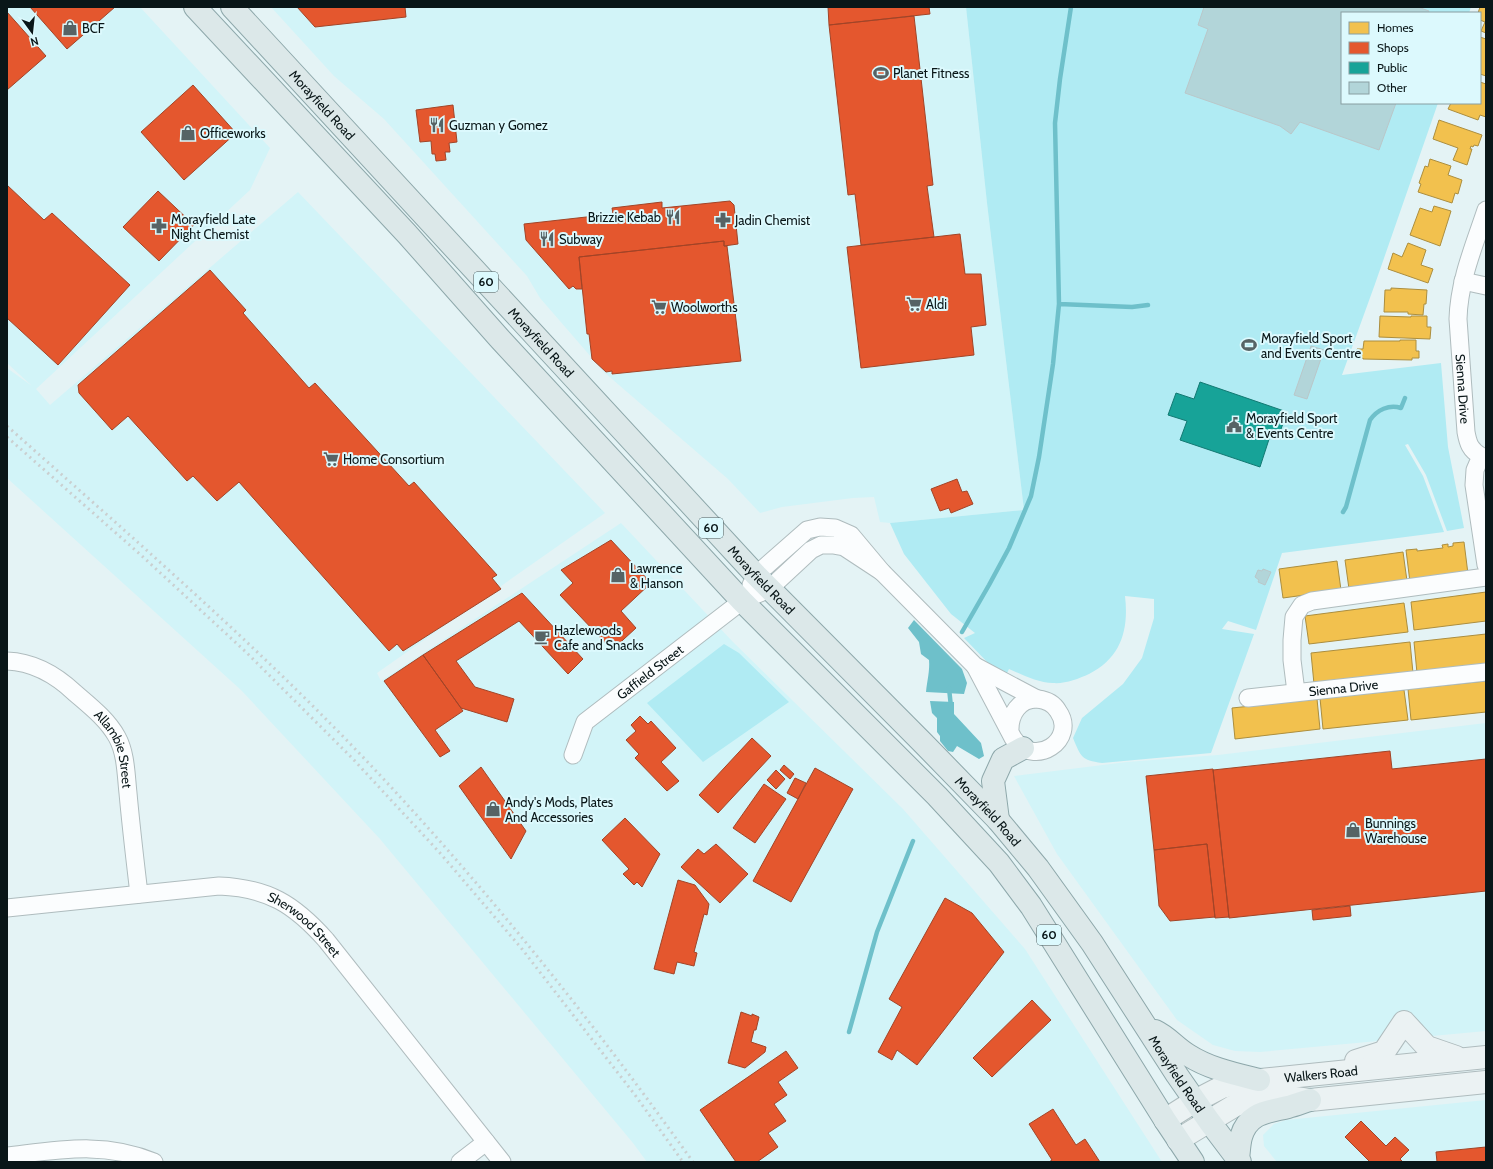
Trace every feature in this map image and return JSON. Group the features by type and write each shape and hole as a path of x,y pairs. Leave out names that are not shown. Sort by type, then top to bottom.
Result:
{"main road":[{"name":"Morayfield Road","path":"195,7 407,234 505,345 742,601 937,796 999,863 1031,906 1165,1120 1193,1162"},
{"name":"Morayfield Road","path":"232,7 763,582 998,820 1038,868 1092,943 1195,1101 1239,1161"},
{"path":"998,820 993,781 1003,759 1017,740"},
{"path":"1313,1074 1381,1054 1393,1040 1404,1022 1427,1047 1464,1059"},
{"path":"1145,1026 1164,1035 1174,1045 1188,1055 1212,1067 1259,1080"},
{"name":"Walkers Road","path":"1165,1120 1195,1101 1222,1087 1241,1082 1486,1057"},
{"name":"Walkers Road","path":"1178,1140 1234,1106 1242,1103 1287,1097 1310,1100 1486,1082"},
{"path":"1239,1161 1241,1138 1247,1126 1255,1117 1265,1111 1288,1107 1310,1100"}],"street":[{"name":"Sienna Drive","path":"1486,210 1463,281 1459,301 1458,319 1466,432 1470,447 1474,452 1483,456 1475,470 1474,485 1486,565"},
{"path":"1463,281 1486,286"},
{"path":"742,601 763,582 807,530 820,527 836,528 852,535 882,572 975,666 1017,740 1030,751 1044,751 1056,744 1062,732 1063,720 1056,707 1050,703 1037,699 975,666"},
{"name":"Sienna Drive","path":"1296,692 1292,660 1292,640 1294,617 1302,605 1312,601 1486,577"},
{"name":"Gaffield Street","path":"573,755 585,722 742,601"},
{"name":"Allambie Street","path":"7,661 33,666 57,678 104,719 118,738 124,761 139,894"},
{"name":"Sienna Drive","path":"1248,698 1486,672"},
{"path":"1017,740 1010,724 1012,716 1016,709 1022,704 1029,700 1037,699"},
{"name":"Sherwood Street","path":"7,908 201,887 234,886 264,893 289,906 312,925 326,940 502,1162"},
{"path":"460,1162 486,1142"},
{"path":"7,1156 89,1148 125,1152 154,1162"}],"shaded area":[{"path":"7,7 140,7 270,148 250,190 36,389 50,405 298,192 605,513 377,673 381,681 621,523 732,641 903,809 1025,949 1162,1162 647,1162 633,1143 380,839 241,690 7,478 7,368 32,386 7,363"},
{"path":"271,7 966,7 987,203 1024,510 890,523 880,522 874,497 853,498 782,507 760,513 728,479 605,373 540,298 527,276 384,119 334,76"},
{"path":"966,7 1471,7 1469,12 1341,12 1341,104 1438,104 1342,375 1441,363 1448,447 1464,528 1447,531 1426,475 1408,444 1405,445 1423,476 1444,532 1282,553 1256,630 1228,621 1222,629 1254,634 1211,753 1102,763 1086,759 1078,750 1073,738 1082,718 1123,684 1142,658 1154,618 1154,599 1125,596 1126,620 1124,631 1116,651 1109,660 1089,674 1062,683 1047,683 1009,669 1006,675 990,665 964,638 975,633 951,614 904,554 890,523 1024,510 987,203"},
{"path":"914,620 962,669 967,683 964,694 926,692 929,660 921,654 919,642 908,628"},
{"path":"724,644 739,653 789,702 703,762 647,703"},
{"path":"930,701 954,702 954,714 981,743 984,756 979,759 957,746 953,752 948,751 940,741 940,736 937,732 937,718 932,713"},
{"path":"1486,723 1486,1031 1260,1052 1235,1051 1213,1045 1177,1020 1057,854 1014,776 1127,762 1218,755"},
{"path":"1486,1100 1486,1162 1277,1162 1264,1146 1263,1135 1274,1124 1286,1120"}],"building: Homes":[{"path":"1480,7 1486,7 1486,33 1481,31 1485,22 1481,20 1481,12 1478,12"},
{"path":"1481,37 1486,39 1486,76 1481,74"},
{"path":"1481,82 1486,84 1486,117 1480,115 1478,120 1448,109 1450,104 1481,104"},
{"path":"1439,120 1482,135 1478,146 1471,146 1470,149 1472,149 1467,165 1453,160 1458,148 1433,139"},
{"path":"1430,159 1451,166 1448,175 1462,180 1458,194 1455,193 1452,203 1418,192 1421,184 1419,183 1425,166 1428,167"},
{"path":"1434,206 1451,211 1440,246 1410,235 1420,208 1432,212"},
{"path":"1408,243 1426,250 1421,265 1433,269 1428,283 1388,269 1393,253 1402,257"},
{"path":"1391,288 1427,290 1426,304 1424,304 1423,315 1408,314 1408,312 1384,312 1385,290 1391,290"},
{"path":"1380,316 1427,316 1427,327 1431,327 1430,339 1379,337"},
{"path":"1416,340 1416,351 1419,351 1419,358 1412,358 1412,360 1357,358 1357,349 1363,349 1364,341"},
{"path":"1464,542 1468,574 1410,582 1406,550 1417,549 1417,551 1443,548 1442,545 1448,544 1448,547 1453,546 1453,543"},
{"path":"1403,552 1407,581 1349,589 1345,560"},
{"path":"1337,561 1341,590 1283,598 1279,569"},
{"path":"1486,592 1486,621 1414,630 1411,602"},
{"path":"1404,603 1408,632 1309,644 1305,616"},
{"path":"1486,634 1486,665 1417,673 1414,642"},
{"path":"1410,642 1413,673 1314,684 1311,653"},
{"path":"1486,681 1486,712 1411,720 1408,689"},
{"path":"1404,690 1408,720 1323,729 1320,698"},
{"path":"1317,699 1320,729 1235,739 1232,708"}],"building: Shops":[{"name":"BCF","path":"30,7 115,7 67,49"},
{"path":"297,7 405,7 406,17 315,27"},
{"path":"828,7 929,7 930,14 829,25"},
{"path":"7,12 46,56 7,90"},
{"path":"914,16 933,185 927,186 934,237 861,245 855,194 848,195 829,25"},
{"name":"Officeworks","path":"193,85 236,133 184,180 141,132"},
{"name":"Guzman y Gomez","path":"453,105 457,142 449,143 450,152 445,152 446,160 436,161 435,154 432,154 431,141 420,142 416,110"},
{"path":"7,185 44,220 52,213 130,285 58,365 7,318"},
{"name":"Morayfield Late Night Chemist","path":"158,191 194,225 159,261 123,227"},
{"path":"730,201 734,205 738,244 724,246 724,241 579,257 582,289 576,289 573,286 569,289 526,240 524,224 613,214 612,208 662,202 662,208"},
{"path":"960,234 965,274 981,274 986,325 971,327 974,355 861,368 847,247"},
{"name":"Woolworths","path":"724,241 724,246 727,246 741,361 612,374 612,371 606,372 592,359 589,334 587,334 579,257"},
{"path":"210,270 246,310 243,313 309,388 315,383 409,486 414,482 497,575 492,578 501,589 403,651 397,644 389,651 239,482 217,501 193,476 187,481 128,416 112,430 79,393 78,385"},
{"path":"957,479 962,492 967,491 973,504 951,513 949,508 940,511 931,489"},
{"path":"611,540 651,583 621,611 636,628 612,650 560,595 573,583 561,570"},
{"path":"522,593 583,659 568,674 519,621 456,661 475,687 514,699 507,722 461,708 423,655"},
{"path":"423,655 463,711 435,730 450,751 440,757 384,681"},
{"path":"640,716 648,724 651,721 676,748 661,762 679,781 667,791 635,758 639,754 626,740 636,731 631,725"},
{"path":"752,738 771,756 718,813 699,795"},
{"name":"Bunnings Warehouse","path":"1390,751 1392,769 1486,759 1486,891 1229,918 1213,770"},
{"path":"784,765 794,774 790,779 780,770"},
{"name":"Andy's Mods, Plates And Accessories","path":"481,767 526,831 511,859 459,786"},
{"path":"815,768 853,789 791,902 753,881"},
{"path":"1213,769 1229,917 1215,918 1207,844 1154,850 1146,776"},
{"path":"776,770 785,779 776,789 767,780"},
{"path":"795,778 806,783 798,799 787,793"},
{"path":"764,784 786,799 755,843 733,828"},
{"path":"625,818 660,854 642,887 637,882 634,885 623,874 629,869 602,840"},
{"path":"716,844 748,874 720,903 681,867 698,849 704,854"},
{"path":"1207,844 1215,917 1170,921 1159,906 1154,850"},
{"path":"678,880 695,885 709,904 707,915 704,914 694,952 697,953 694,966 677,962 674,974 654,969"},
{"path":"945,898 972,913 1004,952 917,1065 897,1050 892,1060 878,1052 902,1007 889,999"},
{"path":"1350,906 1351,916 1313,920 1312,910"},
{"path":"1032,1000 1051,1020 992,1077 973,1058"},
{"path":"741,1012 759,1017 751,1042 766,1047 765,1052 745,1068 728,1063"},
{"path":"786,1051 798,1068 778,1082 787,1095 774,1104 786,1121 768,1133 778,1147 757,1162 736,1162 700,1110"},
{"path":"1053,1109 1076,1145 1085,1139 1100,1162 1049,1162 1052,1160 1029,1124"},
{"path":"1361,1121 1386,1146 1395,1137 1409,1150 1400,1159 1403,1162 1370,1162 1345,1137"},
{"path":"1486,1147 1486,1162 1437,1162 1436,1152"}],"building: Public":[{"name":"Morayfield Sport & Events Centre","path":"1200,382 1287,412 1280,432 1272,430 1260,467 1180,440 1187,421 1168,415 1176,393 1194,399"}],"building: Other":[{"path":"1204,7 1418,7 1429,11 1341,12 1341,104 1396,104 1379,150 1300,122 1291,134 1280,126 1185,93 1208,29 1198,25"},
{"path":"1311,346 1324,350 1307,399 1294,395"},
{"path":"1263,569 1271,572 1265,585 1258,582 1259,580 1255,577 1258,570 1262,571"}],"waterway":[{"path":"962,632 1009,548 1031,496 1039,457 1053,364 1059,304 1055,123 1071,7"},
{"path":"1059,304 1132,307 1148,305"},
{"path":"1343,512 1346,507 1370,420 1376,413 1388,407 1401,408 1405,398"},
{"path":"949,688 951,707"},
{"path":"849,1032 877,932 913,841"}],"railway":[{"path":"7,426 231,627 318,711 405,802 449,851 534,952 615,1056 693,1162"},
{"path":"7,437 142,556 247,653 353,759 440,853 522,949 635,1095 683,1162"}],"place":[{"name":"BCF","path":"70,28"},
{"name":"Planet Fitness","path":"881,73"},
{"name":"Guzman y Gomez","path":"437,125"},
{"name":"Officeworks","path":"188,133"},
{"name":"Brizzie Kebab","path":"673,217"},
{"name":"Jadin Chemist","path":"723,220"},
{"name":"Morayfield Late Night Chemist","path":"159,226"},
{"name":"Subway","path":"547,239"},
{"name":"Aldi","path":"914,304"},
{"name":"Woolworths","path":"659,307"},
{"name":"Morayfield Sport and Events Centre","path":"1249,345"},
{"name":"Morayfield Sport & Events Centre","path":"1234,425"},
{"name":"Home Consortium","path":"331,459"},
{"name":"Lawrence & Hanson","path":"618,575"},
{"name":"Hazlewoods Cafe and Snacks","path":"542,637"},
{"name":"Andy's Mods, Plates And Accessories","path":"493,809"},
{"name":"Bunnings Warehouse","path":"1353,830"}]}
